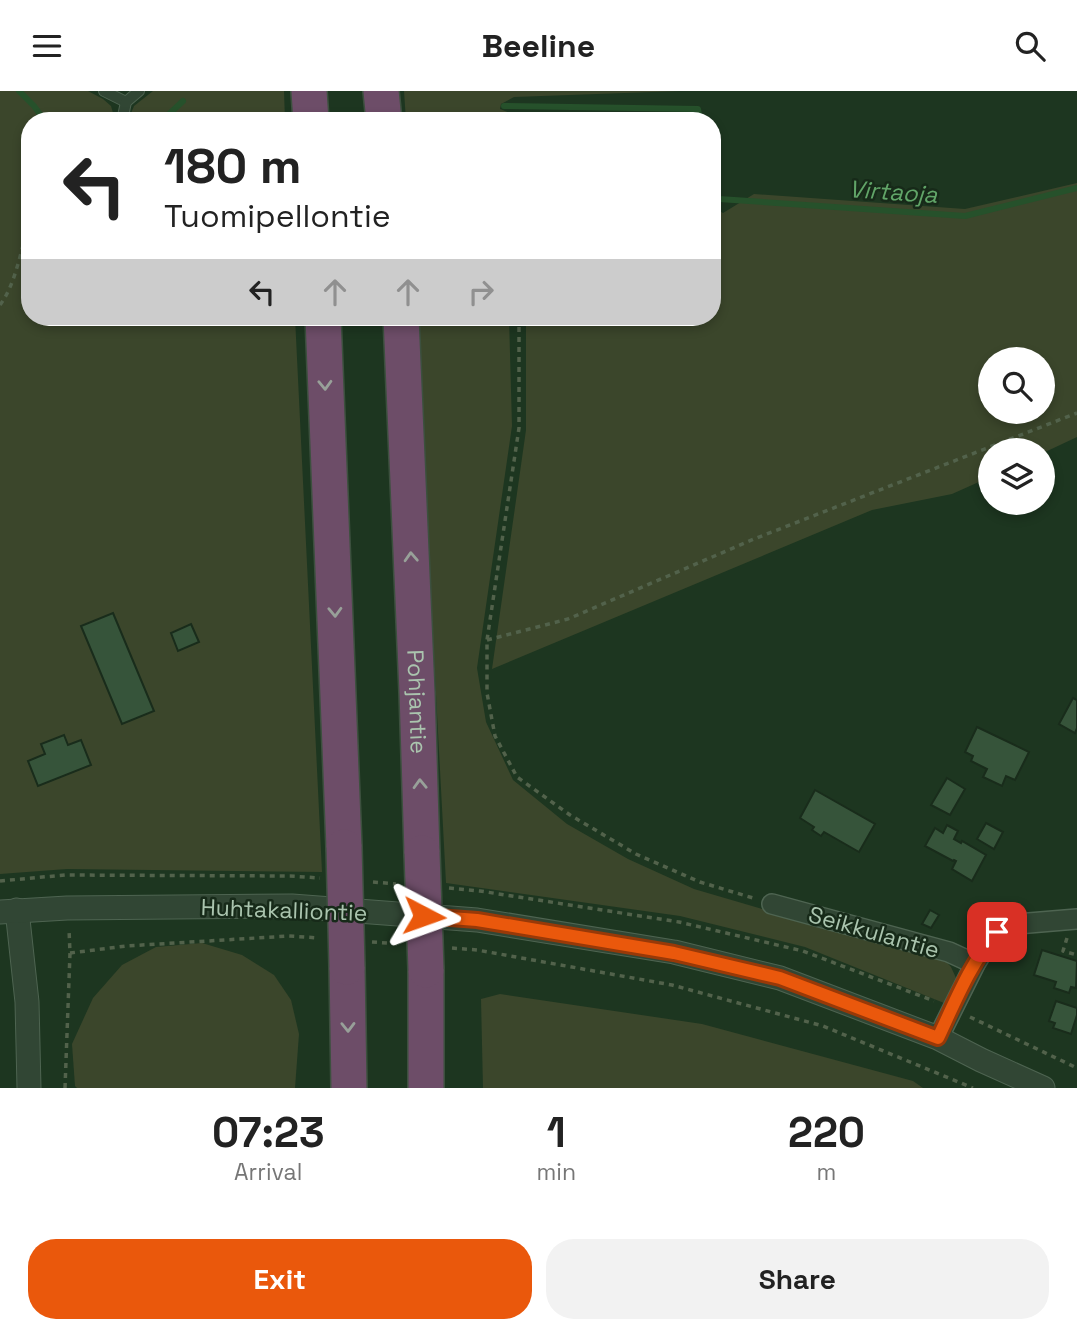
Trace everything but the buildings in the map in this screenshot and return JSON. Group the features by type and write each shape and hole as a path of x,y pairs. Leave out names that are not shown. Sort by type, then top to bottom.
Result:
{"highway":[{"path":"309,91 310,112"},
{"path":"381,91 383,112"},
{"path":"323,326 349,949 349,1088"},
{"name":"Pohjantie","path":"401,326 422,852 429,954 426,1088"}],"street":[{"name":"Seikkulantie","path":"772,904 936,949 975,964"},
{"name":"Huhtakalliontie","path":"8,911 292,906 477,920 674,953 780,978 938,1038 1043,1088"},
{"path":"8,911 27,1002 29,1088"},
{"path":"938,1038 975,964 997,932 1017,925 1077,919"}],"lane":[{"path":"104,91 126,102"},
{"path":"124,112 126,102 139,91"}],"path":[{"path":"0,305 13,280 21,252"},
{"path":"519,326 519,428 487,639 487,693 495,736 517,777 570,815 636,854 700,882 772,904"},
{"path":"487,639 568,619 754,539 1077,413"},
{"path":"65,1088 70,953 126,946 289,936 349,949 429,954 477,950 672,985 823,1026 970,1088"}],"green space":[{"path":"0,91 88,91 103,99 111,106 113,112 21,112 21,326 295,326 322,872 67,869 0,874"},
{"path":"153,91 284,91 285,112 132,112 134,106"},
{"path":"404,91 680,91 514,97 501,104 500,109 508,112 405,112"},
{"path":"1077,183 1077,437 1055,447 1055,438 978,438 978,482 952,494 872,510 492,669 526,430 526,326 721,326 721,212 754,194 965,209"},
{"path":"416,326 509,326 512,426 477,668 486,722 513,780 567,824 628,859 694,889 875,942 942,957 956,978 955,987 944,1003 805,947 680,916 446,883"},
{"path":"202,943 242,955 274,975 291,1000 299,1034 295,1088 77,1088 72,1044 93,998 122,965 156,947"},
{"path":"500,994 702,1024 913,1081 923,1088 483,1088 481,999"}],"waterway":[{"name":"Virtaoja","path":"19,91 38,112"},
{"name":"Virtaoja","path":"171,112 183,101"},
{"name":"Virtaoja","path":"504,106 698,109 698,112"},
{"name":"Virtaoja","path":"721,199 965,216 1077,188"}],"route":[{"path":"424,916 477,920 674,953 780,978 938,1038 975,964 997,932"}]}
